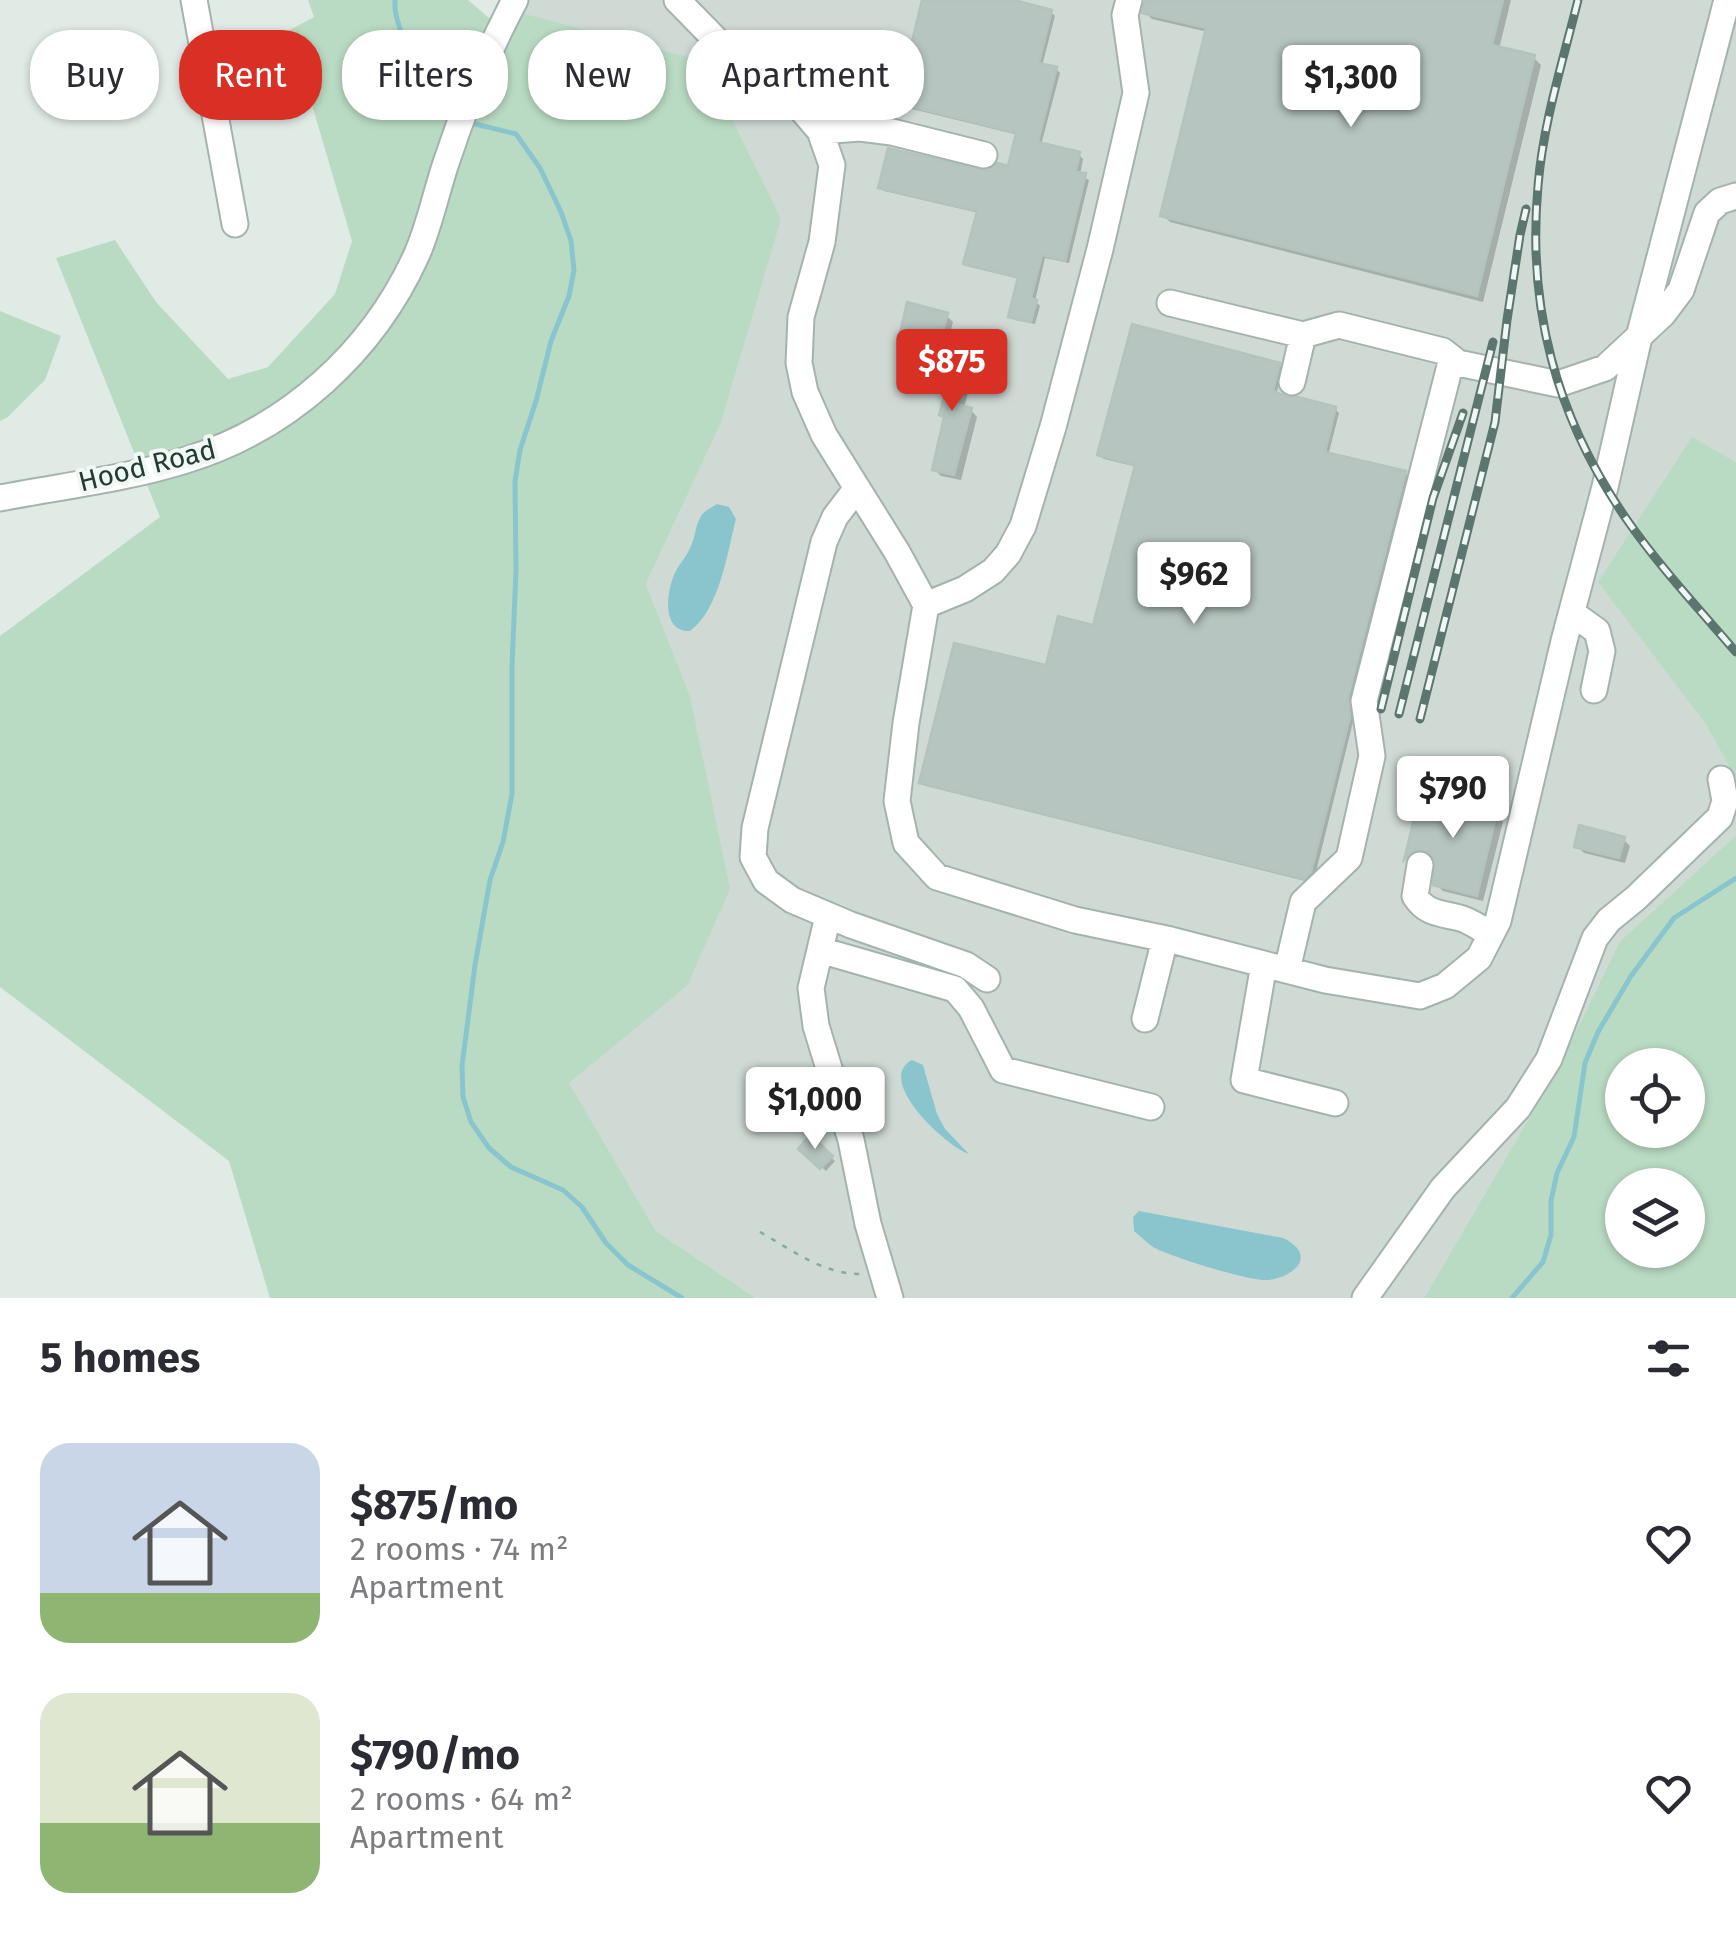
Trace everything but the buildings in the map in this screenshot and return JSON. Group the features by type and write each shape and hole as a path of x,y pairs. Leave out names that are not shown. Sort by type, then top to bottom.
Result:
{"street":[{"path":"194,0 235,224"},
{"name":"Hood Road","path":"0,498 186,460 238,440 295,406 327,380 380,319 401,286 426,229 468,102 516,0"},
{"path":"677,0 724,48 791,98 820,131 832,165 822,242 801,317 800,363 805,392 818,420 926,605 897,801 906,842 937,876 1075,920 1166,938 1325,980 1420,996 1445,986 1478,958 1498,921 1640,337 1727,0"},
{"path":"926,605 965,589 993,570 1008,554 1023,526 1054,427 1136,92 1125,16 1129,0"},
{"path":"820,131 860,128 892,132 984,155"},
{"path":"1170,303 1303,336 1338,325 1443,351 1458,362 1558,384 1605,368 1663,314 1681,290 1707,213 1720,200 1736,196"},
{"path":"1292,382 1303,336"},
{"path":"1335,1103 1244,1080 1275,967 1303,902 1349,858 1372,756 1364,701 1452,358"},
{"path":"858,488 834,517 824,542 754,828 753,857 766,881 792,900 966,964 987,979"},
{"path":"1572,613 1597,632 1602,651 1594,690"},
{"path":"1364,1298 1444,1188 1518,1108 1550,1058 1602,929 1720,817 1724,801 1721,779"},
{"path":"1420,865 1415,896 1421,906 1464,919 1491,934"},
{"path":"828,916 811,988 816,1026 852,1140 868,1224 890,1298"},
{"path":"1146,1019 1166,938"},
{"path":"820,950 955,989 971,1008 1003,1070 1152,1107"}],"path":[{"path":"760,1232 824,1268 844,1274 861,1274 880,1266"}],"shaded area":[{"path":"527,0 1736,0 1736,462 1691,438 1705,723 1736,779 1736,835 1620,941 1556,1072 1424,1298 756,1298 656,1231 568,1082 687,986 690,696 646,584 720,425 570,120 666,120 666,30 528,30 528,34 517,12"}],"green space":[{"path":"308,0 468,0 489,18 517,12 585,30 528,30 528,120 666,120 666,51 686,57 686,120 732,120 781,219 720,425 646,584 690,696 730,889 687,986 569,1083 656,1231 756,1298 270,1298 229,1161 0,987 0,636 160,517 56,258 115,240 156,302 228,379 268,367 335,294 352,241 316,120 322,120 322,30 290,30 314,17"},
{"path":"0,311 61,336 45,380 0,421"},
{"path":"1692,437 1736,462 1736,779 1705,723 1598,582"},
{"path":"1736,835 1736,1298 1424,1298 1556,1072 1620,941"}],"water":[{"path":"717,504 729,507 736,519 721,580 700,621 690,631 681,630 668,610 671,583 692,544 701,516"},
{"path":"912,1060 923,1065 945,1129 969,1154 931,1126 907,1096 903,1069"},
{"path":"1139,1211 1283,1238 1294,1245 1301,1258 1287,1275 1268,1280 1210,1268 1148,1243 1134,1231 1133,1217"}],"waterway":[{"path":"395,0 401,30"},
{"path":"471,123 516,134 540,168 571,241 574,270 520,450 515,481 512,794 503,842 490,880 475,965 462,1066 463,1097 471,1122 489,1148 511,1167 563,1190 582,1207 606,1243 628,1265 682,1298"},
{"path":"1512,1298 1543,1262 1551,1235 1551,1201 1557,1173 1574,1137 1585,1063 1598,1032 1631,976 1674,918 1736,878"}],"railway":[{"path":"1578,0 1549,116 1538,186 1537,275 1551,359 1564,400 1601,479 1665,569 1736,652"},
{"path":"1420,719 1495,422 1526,209"},
{"path":"1399,714 1493,342"},
{"path":"1381,709 1433,498 1463,413"}]}
